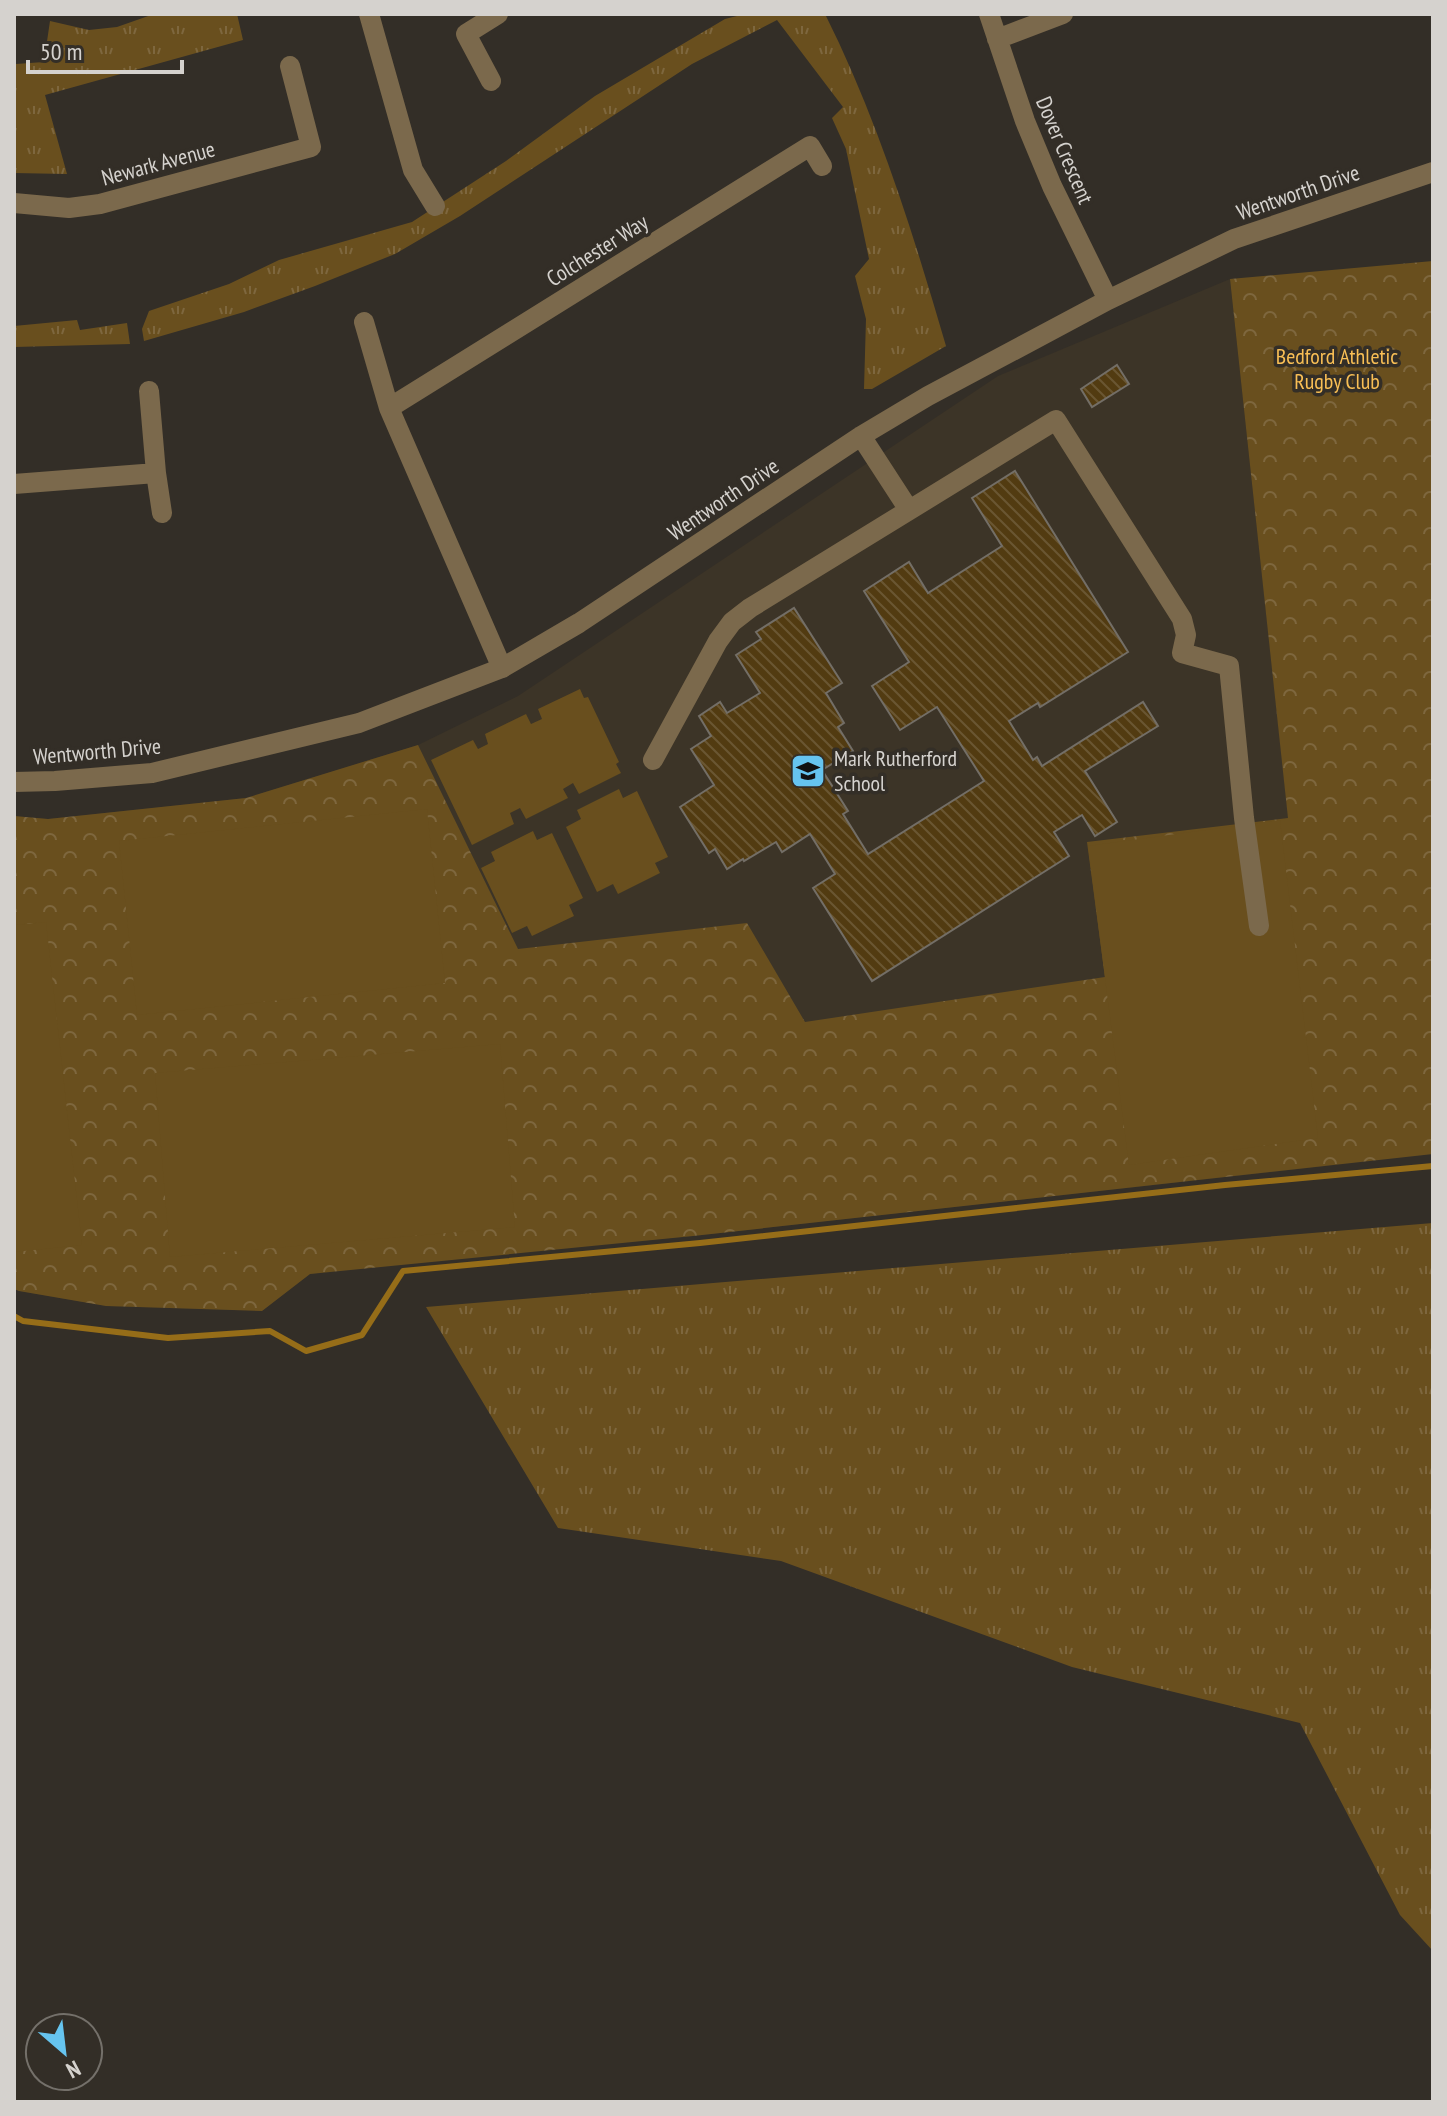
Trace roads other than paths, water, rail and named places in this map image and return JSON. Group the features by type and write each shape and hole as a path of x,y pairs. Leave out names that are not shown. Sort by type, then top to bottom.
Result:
{"street":[{"path":"369,14 413,170 435,206"},
{"path":"491,81 466,34 498,14"},
{"name":"Dover Crescent","path":"989,14 1025,121 1052,186 1108,300"},
{"path":"997,39 1063,14"},
{"name":"Newark Avenue","path":"14,203 69,208 100,204 311,147 290,66"},
{"name":"Colchester Way","path":"389,408 810,146 822,166"},
{"name":"Wentworth Drive","path":"14,782 152,773 359,723 502,668 579,623 861,436 928,396 1108,300 1234,239 1433,172"},
{"path":"364,322 389,408 502,668"},
{"path":"149,391 162,513"},
{"path":"653,760 718,641 732,622 1056,420 1182,619 1186,635 1182,653 1229,666 1244,818 1259,926"},
{"path":"861,436 909,510"},
{"path":"14,484 156,473"}],"waterway":[{"path":"14,1316 23,1321 168,1338 270,1331 306,1351 362,1335 403,1271 1433,1166"}],"place":[{"name":"Mark Rutherford School","path":"808,771"}],"park label":[{"name":"Bedford Athletic Rugby Club","path":"1337,368"}]}
